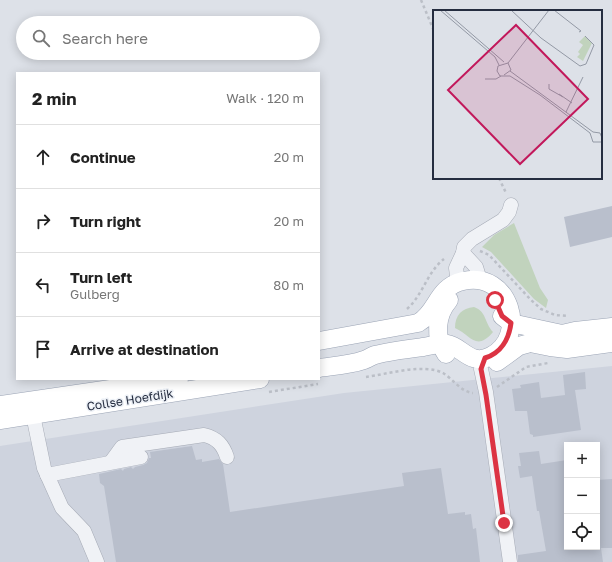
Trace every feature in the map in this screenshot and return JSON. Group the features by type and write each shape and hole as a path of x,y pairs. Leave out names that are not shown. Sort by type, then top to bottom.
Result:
{"main road":[{"path":"443,349 438,328 440,314 448,300 464,281 480,280 494,286 506,298 511,318 510,332 504,344 483,363"},
{"path":"320,341 413,324 426,317 445,290 459,288 479,291 490,295 495,300 502,316 562,334 612,327"},
{"path":"320,368 364,360 374,355 443,349 450,345 467,356 483,363 499,361 523,344 530,343 567,349 612,343"},
{"name":"Collse Hoefdijk","path":"0,405 172,380"},
{"name":"Collse Hoefdijk","path":"0,420 254,380"}],"street":[{"path":"459,288 456,268 463,253 464,247 472,239 503,220 509,212 511,205"},
{"path":"463,253 476,267 480,280"},
{"path":"483,363 510,562"},
{"path":"33,415 44,468 47,475 62,508 84,531 97,562"},
{"path":"111,462 122,447 204,435 212,437 220,443 227,457"},
{"path":"47,475 141,457"}],"path":[{"path":"421,0 433,28"},
{"path":"401,372 427,369 435,370 443,374 467,392 477,394 493,390 526,367 553,362"}],"shaded area":[{"path":"612,366 612,562 0,562 0,446 344,393"}],"green space":[{"path":"514,223 540,288 548,300 546,308 534,299 491,252 482,247 494,235"},
{"path":"474,307 483,314 493,332 482,341 474,340 455,328 456,319 460,313 466,309"}],"building":[{"path":"612,206 612,237 570,247 564,217"},
{"path":"585,372 586,389 575,390 581,430 533,437 533,435 530,434 527,411 515,411 512,389 521,388 520,385 539,382 541,398 565,395 563,375"},
{"path":"192,446 196,460 202,459 202,462 219,459 223,464 230,512 404,486 402,473 441,468 448,514 465,512 465,515 471,514 473,529 476,528 480,562 116,562 104,486 100,483 99,474 121,469 123,471 124,469 131,467 133,469 143,465 147,463 149,458 151,458 150,452"},
{"path":"539,451 541,464 564,460 564,550 600,550 600,480 612,479 612,548 601,548 603,562 518,562 518,555 546,551 539,511 537,511 532,476 520,478 518,466 521,466 519,453"}],"route":[{"path":"495,300 502,316 511,323 510,332 504,344 491,356 485,358 481,369 504,523"}]}
